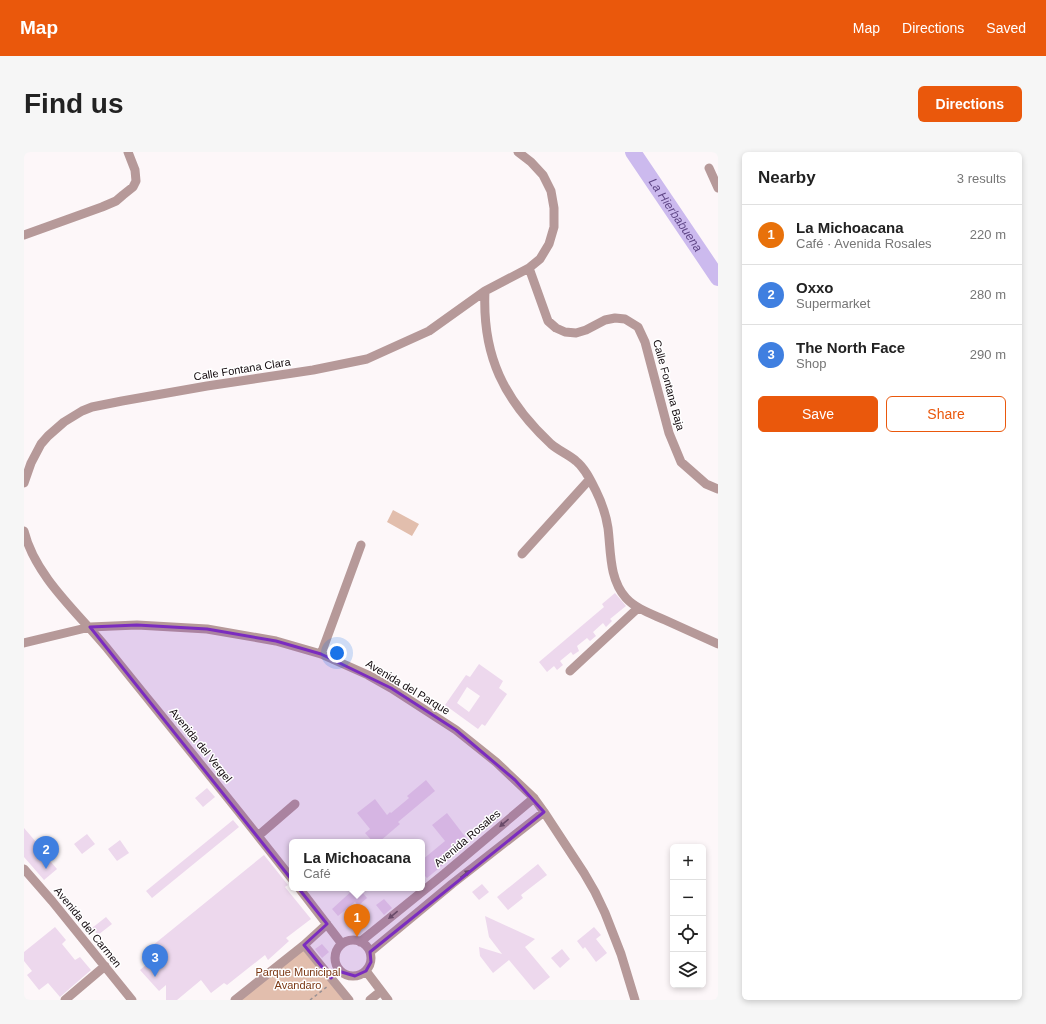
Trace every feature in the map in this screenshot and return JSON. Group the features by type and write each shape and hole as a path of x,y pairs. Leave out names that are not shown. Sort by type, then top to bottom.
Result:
{"street":[{"path":"24,235 116,201 124,196 133,187 136,181 135,170 128,152"},
{"path":"518,152 531,162 543,175 551,191 554,208 554,227 549,244 540,259 530,268"},
{"path":"709,168 718,188"},
{"name":"Calle Fontana Clara","path":"24,483 30,463 41,444 64,422 82,411 122,401 313,370 367,359 429,331 484,291 530,268"},
{"name":"Calle Fontana Baja","path":"530,268 548,321 560,330 571,333 581,332 605,320 615,318 625,319 638,327 644,336 669,433 681,462 706,484 718,489"},
{"path":"484,291 486,333 493,361 504,386 518,409 535,429 555,447 577,462 590,480 601,501 606,520 616,580 627,598 638,608 718,644"},
{"path":"522,554 590,480"},
{"path":"24,531 30,550 49,581 90,627"},
{"path":"321,654 361,545"},
{"path":"570,671 638,608"},
{"name":"Avenida del Parque","path":"24,642 90,627 137,625 207,629 261,638 321,654 385,685 435,715 476,746 534,798 584,872 605,912 621,954 635,1000"},
{"name":"Avenida del Vergel","path":"90,627 289,875"},
{"name":"Avenida Rosales","path":"425,889 534,798"},
{"path":"258,836 295,804"},
{"path":"370,952 452,884 544,812"},
{"name":"Avenida del Carmen","path":"24,869 52,901 132,1000"},
{"path":"444,874 452,884"},
{"path":"301,891 342,944"},
{"name":"Avenida Rosales","path":"360,942 423,891"},
{"path":"235,1000 304,945 327,924"},
{"path":"354,940 360,942 366,946 370,952 371,962 366,971 361,974 350,976 344,974 336,965 336,953 342,944 348,941 354,940"},
{"path":"304,945 349,1000"},
{"path":"64,1000 105,966"},
{"path":"333,979 339,970"},
{"path":"366,971 388,1000"},
{"path":"370,1000 380,991"}],"path":[{"path":"310,1000 333,979"}],"highlighted area":[{"path":"137,625 207,629 276,641 321,654 391,688 456,730 515,780 544,812 370,952 371,962 366,971 355,976 338,971 331,978 304,945 327,924 90,627"}],"green space":[{"path":"393,510 419,524 412,536 387,522"},
{"name":"Parque Municipal Avandaro","path":"301,948 344,1000 237,1000"}],"building":[{"path":"615,593 626,606 610,619 612,621 606,627 603,623 593,632 596,636 590,641 587,638 577,646 579,651 573,655 571,652 560,661 563,665 557,670 554,666 547,672 539,662 604,607 602,604"},
{"path":"479,664 503,681 499,688 507,694 485,726 482,724 478,729 445,705 466,675 470,677","holes":["467,687 480,696 469,712 457,703"]},
{"path":"426,780 435,791 398,822 400,824 382,839 370,839 365,833 370,829 357,813 375,799 387,815 409,798 407,796"},
{"path":"207,788 215,797 203,807 195,798"},
{"path":"447,813 470,843 427,878 425,876 425,858 445,841 432,825"},
{"path":"233,820 239,827 152,898 146,891"},
{"path":"24,828 37,843 39,841 48,853 45,855 57,869 44,880 24,857"},
{"path":"87,834 95,844 82,854 74,844"},
{"path":"120,840 129,853 117,861 108,849"},
{"path":"264,855 288,885 285,887 311,919 286,938 289,941 268,960 265,955 227,985 224,983 211,993 201,980 177,1000 166,1000 166,985 159,991 140,970 154,958 147,950"},
{"path":"538,864 547,875 521,895 523,898 508,910 497,897"},
{"path":"482,884 489,892 479,900 472,892"},
{"path":"352,891 361,891 367,898 358,906 355,902 338,916 332,909"},
{"path":"384,899 392,908 384,915 376,905"},
{"path":"485,916 535,939 525,947 550,977 534,990 509,960 493,973 480,956 479,947 502,954 489,937"},
{"path":"106,917 112,924 98,935 92,928"},
{"path":"55,927 66,940 62,944 75,960 80,957 91,970 60,997 48,983 39,990 27,975 32,971 24,961 24,952"},
{"path":"594,927 601,935 596,939 607,953 596,962 585,947 583,949 577,941"},
{"path":"322,944 329,952 322,958 315,949"},
{"path":"562,949 570,959 560,968 551,958"}],"waterway":[{"name":"La Hierbabuena","path":"633,152 718,278"}],"place":[{"name":"Oxxo","path":"46,869"},
{"name":"La Michoacana","path":"357,937"},
{"name":"The North Face","path":"155,977"}]}
